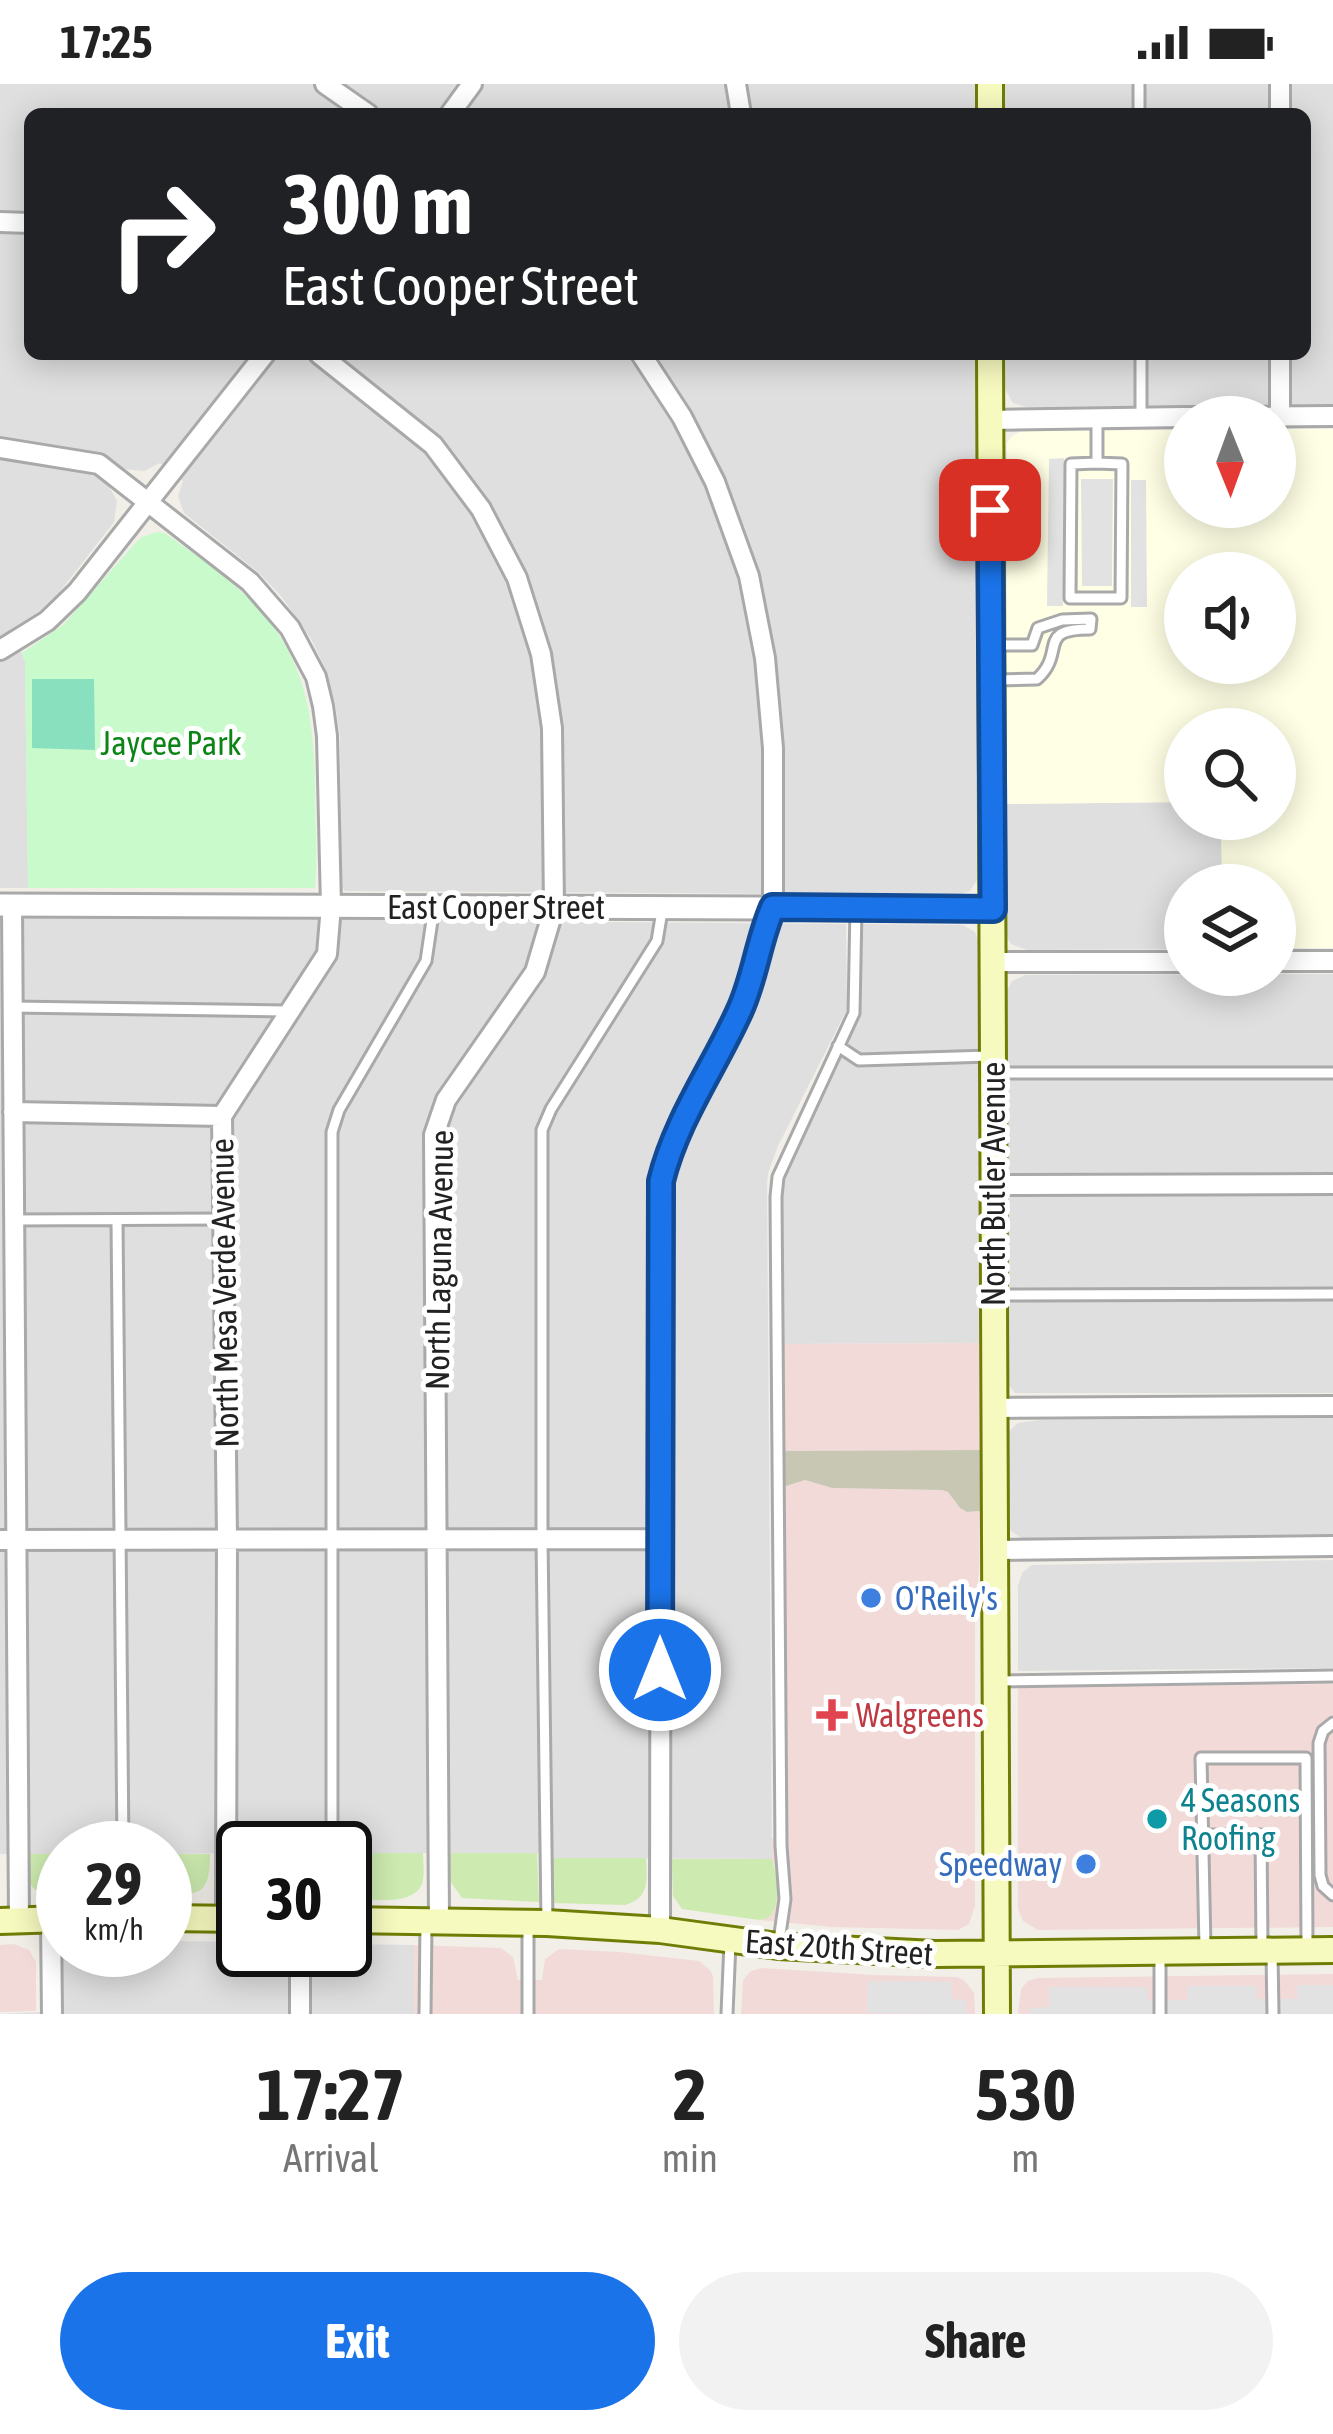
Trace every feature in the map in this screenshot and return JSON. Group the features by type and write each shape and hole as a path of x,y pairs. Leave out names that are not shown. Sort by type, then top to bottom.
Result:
{"main road":[{"name":"North Butler Avenue","path":"990,360 997,2014"},
{"name":"East 20th Street","path":"372,1920 538,1922 660,1930 778,1946 998,1954 1320,1951"}],"street":[{"path":"326,84 360,108"},
{"path":"0,650 63,608 260,360"},
{"name":"North Laguna Avenue","path":"327,360 434,445 482,509 517,578 542,654 551,728 554,908 535,972 446,1100 434,1135 438,1539 432,1921"},
{"path":"644,360 682,417 715,482 749,576 765,658 773,748 773,907 738,1015 682,1119 661,1181 660,1930"},
{"path":"1280,360 1280,396"},
{"path":"1296,416 1333,416"},
{"path":"989,420 1164,417"},
{"name":"North Mesa Verde Avenue","path":"0,448 99,464 250,582 290,628 316,677 327,736 331,906 327,953 222,1117 233,1821"},
{"path":"6,905 13,1112 7,1540 9,1921"},
{"name":"East Cooper Street","path":"6,905 993,909"},
{"path":"1296,961 1333,961"},
{"path":"992,962 1164,962"},
{"path":"13,1112 222,1117"},
{"path":"993,1185 1333,1184"},
{"path":"994,1408 1333,1406"},
{"path":"7,1540 660,1540"},
{"path":"995,1550 1333,1546"},
{"path":"52,2014 54,1977"},
{"path":"299,1977 300,2014"}],"lane":[{"path":"1141,360 1141,418"},
{"path":"1097,418 1097,464"},
{"path":"1071,464 1097,464 1122,464 1121,598 1070,598 1071,464"},
{"path":"991,645 1032,645 1039,628 1048,623 1091,619 1090,629 1066,629 1057,636 1048,667 1036,680 991,680"},
{"path":"332,1821 332,1132 339,1109 426,961 434,908"},
{"path":"528,2014 538,1922 542,1130 550,1109 657,941 662,908"},
{"path":"778,1946 785,1900 776,1197 778,1177 854,1013 856,908"},
{"path":"12,1007 292,1011"},
{"path":"838,1046 859,1060 918,1056 993,1064 1333,1073"},
{"path":"13,1220 223,1219"},
{"path":"116,1220 123,1821"},
{"path":"994,1295 1333,1294"},
{"path":"997,1681 1333,1676"},
{"path":"1333,1723 1323,1731 1319,1743 1320,1875 1333,1895"},
{"path":"1205,1952 1201,1758 1306,1758 1320,1951"},
{"path":"1203,1835 1262,1835 1273,2014"},
{"path":"425,2014 432,1921"},
{"path":"727,2014 730,1940"},
{"path":"1160,1952 1160,2014"}],"shaded area":[{"path":"0,84 975,84 975,108 24,108 24,360 976,360 977,880 970,891 959,895 345,891 341,885 340,736 325,668 281,596 184,513 178,496 183,481 160,463 144,471 123,469 110,488 117,501 114,522 58,594 11,629 25,661 28,888 0,888"},
{"path":"1005,84 1333,84 1333,405 1296,405 1296,396 1164,396 1164,406 1026,407 1013,403 1005,389 1005,360 1311,360 1311,108 1005,108"},
{"path":"1296,429 1333,429 1333,948 1296,948 1296,864 1222,864 1221,840 1296,840 1296,708 1164,708 1164,802 1007,804 1007,443 1022,431 1164,430 1164,528 1296,528"},
{"path":"1064,458 1063,606 1047,606 1049,459"},
{"path":"1081,479 1113,479 1112,586 1082,586"},
{"path":"1131,480 1146,480 1147,607 1131,607"},
{"path":"1164,802 1164,840 1221,840 1222,864 1164,864 1164,949 1027,950 1011,944 1007,937 1007,804"},
{"path":"0,917 846,924 847,1009 778,1146 767,1184 772,1859 372,1853 372,1821 216,1821 216,1853 192,1854 192,1821 36,1821 36,1854 0,1854"},
{"path":"861,924 963,925 975,932 978,941 979,1343 782,1344 782,1186 859,1018"},
{"path":"1296,974 1333,974 1333,1393 1015,1393 1008,1384 1007,991 1012,981 1025,975 1164,975 1164,996 1296,996"},
{"path":"979,1343 980,1450 782,1451 782,1344"},
{"path":"1333,1418 1333,1534 1021,1538 1010,1530 1008,1432 1018,1423"},
{"path":"980,1450 980,1511 967,1512 942,1490 832,1488 805,1480 783,1487 782,1451"},
{"path":"805,1480 832,1488 942,1490 967,1512 980,1511 975,1610 975,1906 969,1924 958,1930 759,1920 770,1917 776,1869 772,1838 785,1837 783,1487"},
{"path":"1333,1560 1333,1668 1018,1671 1018,1586 1022,1573 1032,1565"},
{"path":"1333,1684 1333,1927 1038,1930 1023,1921 1018,1909 1018,1688"},
{"path":"192,1941 216,1942 216,1977 372,1977 372,1944 414,1945 414,2014 0,2014 62,2011 61,1977 192,1977"},
{"path":"0,1945 29,1950 36,1962 36,2011 0,2012"},
{"path":"414,1945 501,1948 513,1957 518,1980 542,1980 545,1959 559,1949 699,1961 713,1976 714,2014 414,2014"},
{"path":"762,1968 956,1977 974,1993 975,2014 741,2014 743,1980"},
{"path":"1333,1974 1333,2014 1018,2014 1021,1989 1037,1978"},
{"path":"868,1981 951,1982 952,1999 966,2000 966,2014 867,2013"},
{"path":"1297,1985 1333,1985 1333,2014 1030,2014 1030,2008 1049,2007 1049,1987 1147,1987 1148,2000 1187,2000 1188,1986 1256,1986 1257,1999 1297,1999"}],"green space":[{"name":"Jaycee Park","path":"165,533 242,592 264,615 292,659 312,729 315,888 28,888 22,653 64,624 140,538"},
{"path":"32,679 94,679 95,750 32,748"},
{"path":"372,1853 423,1853 424,1873 417,1891 399,1899 372,1900"},
{"path":"450,1853 537,1853 539,1902 462,1898 450,1881"},
{"path":"26,1854 36,1854 36,1890 27,1874"},
{"path":"192,1854 210,1854 206,1884 195,1892"},
{"path":"551,1858 646,1858 645,1887 639,1898 625,1905 552,1903"},
{"path":"672,1859 772,1859 777,1890 772,1913 759,1920 682,1909 673,1896"}],"place":[{"name":"O'Reily's","path":"871,1598"},
{"name":"Walgreens","path":"832,1715"},
{"name":"4 Seasons Roofing","path":"1157,1819"},
{"name":"Speedway","path":"1086,1864"}],"route":[{"path":"660,1670 661,1181 668,1153 738,1015 773,907 993,909 990,510"}]}
